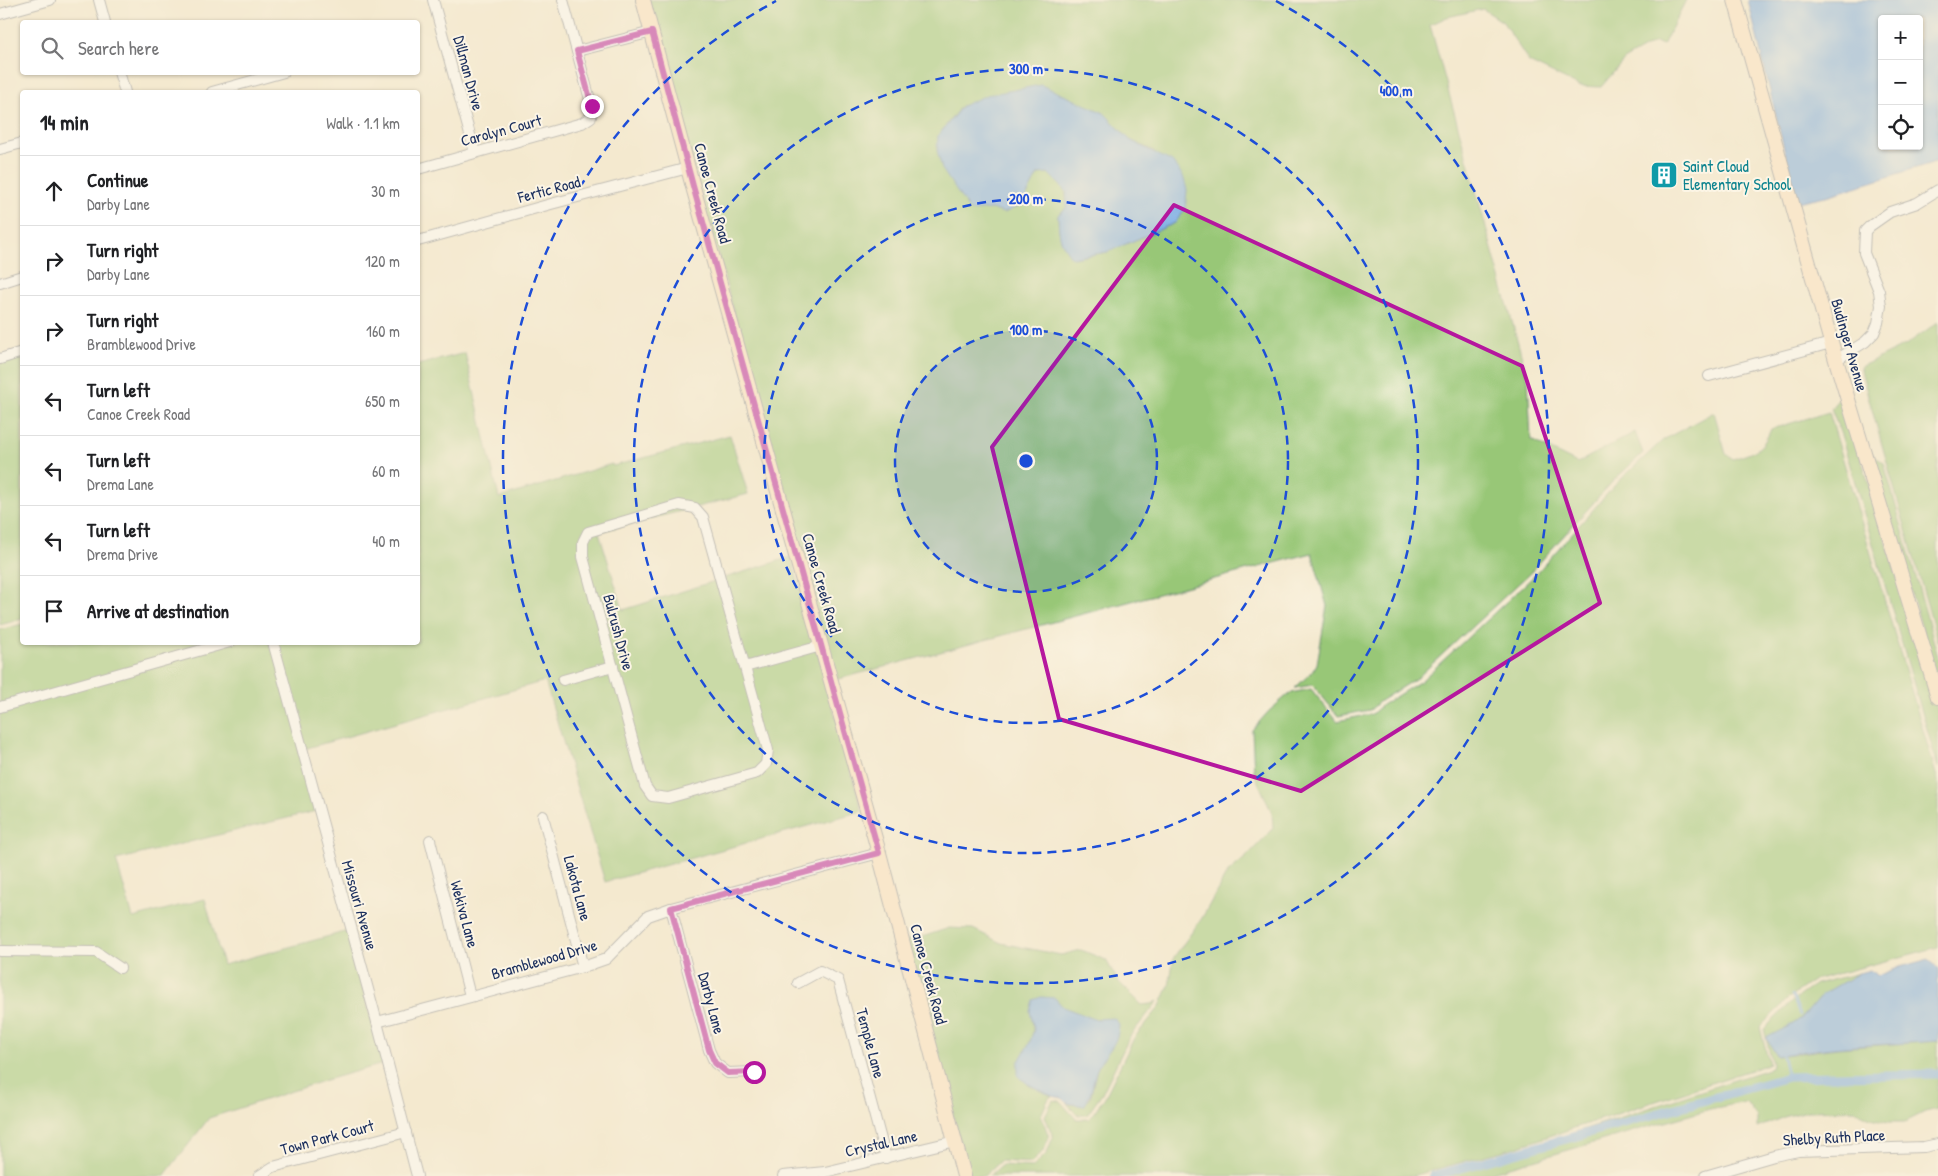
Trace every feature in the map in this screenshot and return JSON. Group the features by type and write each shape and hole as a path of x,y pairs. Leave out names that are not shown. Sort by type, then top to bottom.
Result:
{"main road":[{"name":"Canoe Creek Road","path":"643,0 879,853 964,1176"},
{"name":"Budinger Avenue","path":"1735,0 1831,343 1938,697"}],"street":[{"path":"0,14 50,0"},
{"path":"99,0 104,20"},
{"name":"Dillman Drive","path":"433,0 476,153"},
{"path":"563,0 577,51 652,32"},
{"name":"Carolyn Court","path":"420,168 582,123 590,117 592,106 577,51"},
{"path":"120,75 124,90"},
{"path":"219,90 273,75"},
{"path":"0,149 20,144"},
{"name":"Fertic Road","path":"420,240 688,168"},
{"path":"1836,360 1865,342 1874,333 1878,323 1881,306 1879,291 1864,253 1865,231 1890,212 1917,203 1938,190"},
{"path":"0,283 20,277"},
{"path":"1709,376 1831,343"},
{"path":"0,359 20,353"},
{"name":"Bulrush Drive","path":"679,505 695,508 703,517 745,667 768,750 766,764 757,774 668,798 652,796 645,786 583,557 582,542 588,532 679,505"},
{"path":"0,708 220,645"},
{"name":"Missouri Avenue","path":"274,645 378,1022 417,1176"},
{"path":"745,667 821,646"},
{"path":"563,680 613,666"},
{"name":"Lakota Lane","path":"543,816 583,967"},
{"name":"Wekiva Lane","path":"430,840 470,996"},
{"name":"Bramblewood Drive","path":"378,1022 583,967 606,959 648,916 671,908 879,853"},
{"name":"Darby Lane","path":"671,908 709,1050 715,1063 728,1073 754,1072"},
{"path":"0,951 96,952 120,968"},
{"name":"Temple Lane","path":"798,983 820,971 838,980 886,1158"},
{"name":"Town Park Court","path":"259,1176 273,1167 406,1132"},
{"name":"Crystal Lane","path":"783,1176 825,1172 955,1141"},
{"name":"Shelby Ruth Place","path":"1705,1176 1728,1173 1798,1151 1924,1148 1938,1144"}],"highlighted area":[{"path":"1174,205 1522,366 1600,603 1301,791 1059,719 992,447"}],"green space":[{"path":"648,0 1686,0 1663,45 1655,42 1625,59 1601,87 1579,86 1529,62 1503,22 1483,9 1447,17 1430,25 1528,379 1531,440 1577,463 1635,432 1643,453 1613,481 1531,572 1418,677 1380,701 1370,710 1338,716 1313,685 1295,688 1312,672 1317,664 1327,606 1312,553 835,680","holes":["1041,85 1104,113 1130,140 1154,151 1175,223 1107,252 1073,258 1062,242 1059,228 1058,215 1067,207 1066,190 1048,173 1038,174 1022,204 1004,213 991,209 970,211 938,136 961,106"]},
{"path":"1938,322 1938,643 1860,367 1907,344"},
{"path":"465,353 499,498 612,464 613,466 730,435 748,494 599,532 623,610 791,557 862,811 605,882 545,681 300,750 316,811 116,860 133,918 205,899 223,965 348,931 383,1064 329,1079 209,1118 164,1176 0,1176 0,630 20,625 20,645 420,645 420,364"},
{"path":"20,355 20,620 0,625 0,360"},
{"path":"1842,395 1938,713 1938,767 1842,438 1831,408"},
{"path":"1714,412 1726,454 1733,459 1756,450 1764,442 1771,429 1829,412 1938,781 1938,947 1814,980 1792,995 1760,1027 1769,1064 1513,1148 1412,1176 989,1176 1002,1165 1033,1167 1047,1153 1053,1137 1045,1116 1053,1100 1060,1101 1076,1119 1089,1119 1105,1097 1134,1038 1159,1008 1169,986 1174,957 1202,918 1227,873 1245,858 1273,829 1272,813 1254,773 1252,730 1269,711 1290,693 1311,689 1337,721 1372,714 1382,705 1421,681 1534,576 1616,484 1663,440"},
{"path":"1867,447 1873,455 1884,463 1938,657 1938,681"},
{"path":"949,928 973,929 1001,943 1061,955 1081,950 1106,960 1118,981 1142,1005 1158,1001 1130,1036 1102,1094 1087,1115 1077,1115 1067,1103 1074,1105 1090,1099 1097,1069 1103,1058 1103,1018 1094,1019 1063,1007 1030,1011 1033,1027 1032,1038 1018,1063 1028,1084 1052,1096 1049,1098 1041,1115 1049,1137 1043,1151 1032,1163 1000,1161 984,1176 969,1176 906,940 919,938"},
{"path":"1859,973 1823,994 1803,1017 1767,1038 1777,1056 1838,1048 1938,1041 1938,1109 1925,1112 1905,1122 1888,1122 1870,1118 1855,1110 1807,1111 1784,1117 1757,1128 1757,1117 1746,1102 1710,1109 1479,1176 1428,1176 1515,1152 1771,1068 1772,1064 1764,1029 1795,999 1816,984"}],"water":[{"path":"1748,0 1938,0 1938,161 1830,195 1797,202"},
{"path":"1041,85 1104,113 1130,140 1172,162 1183,176 1187,190 1185,210 1175,223 1107,252 1072,258 1060,238 1059,228 1058,215 1067,207 1066,191 1048,173 1038,174 1022,204 1004,213 991,209 970,211 942,169 937,150 938,136 962,106 987,95"},
{"path":"1929,959 1938,969 1938,1041 1837,1047 1777,1056 1766,1038 1793,1024 1803,1017 1823,994 1859,973 1870,970 1877,976"},
{"path":"1041,997 1055,998 1063,1007 1094,1019 1114,1018 1119,1024 1114,1043 1097,1069 1091,1092 1084,1106 1067,1103 1062,1098 1052,1096 1028,1084 1018,1076 1018,1063 1030,1042 1034,1029 1030,1011 1033,1000"}],"waterway":[{"path":"1792,995 1800,1015"},
{"path":"1782,1053 1788,1077"},
{"path":"1433,1176 1788,1077 1938,1074"}],"place":[{"name":"Saint Cloud Elementary School","path":"1664,175"}],"route":[{"path":"592,106 577,51 652,32 693,186 879,853 671,908 709,1050 715,1063 728,1073 754,1072"}]}
